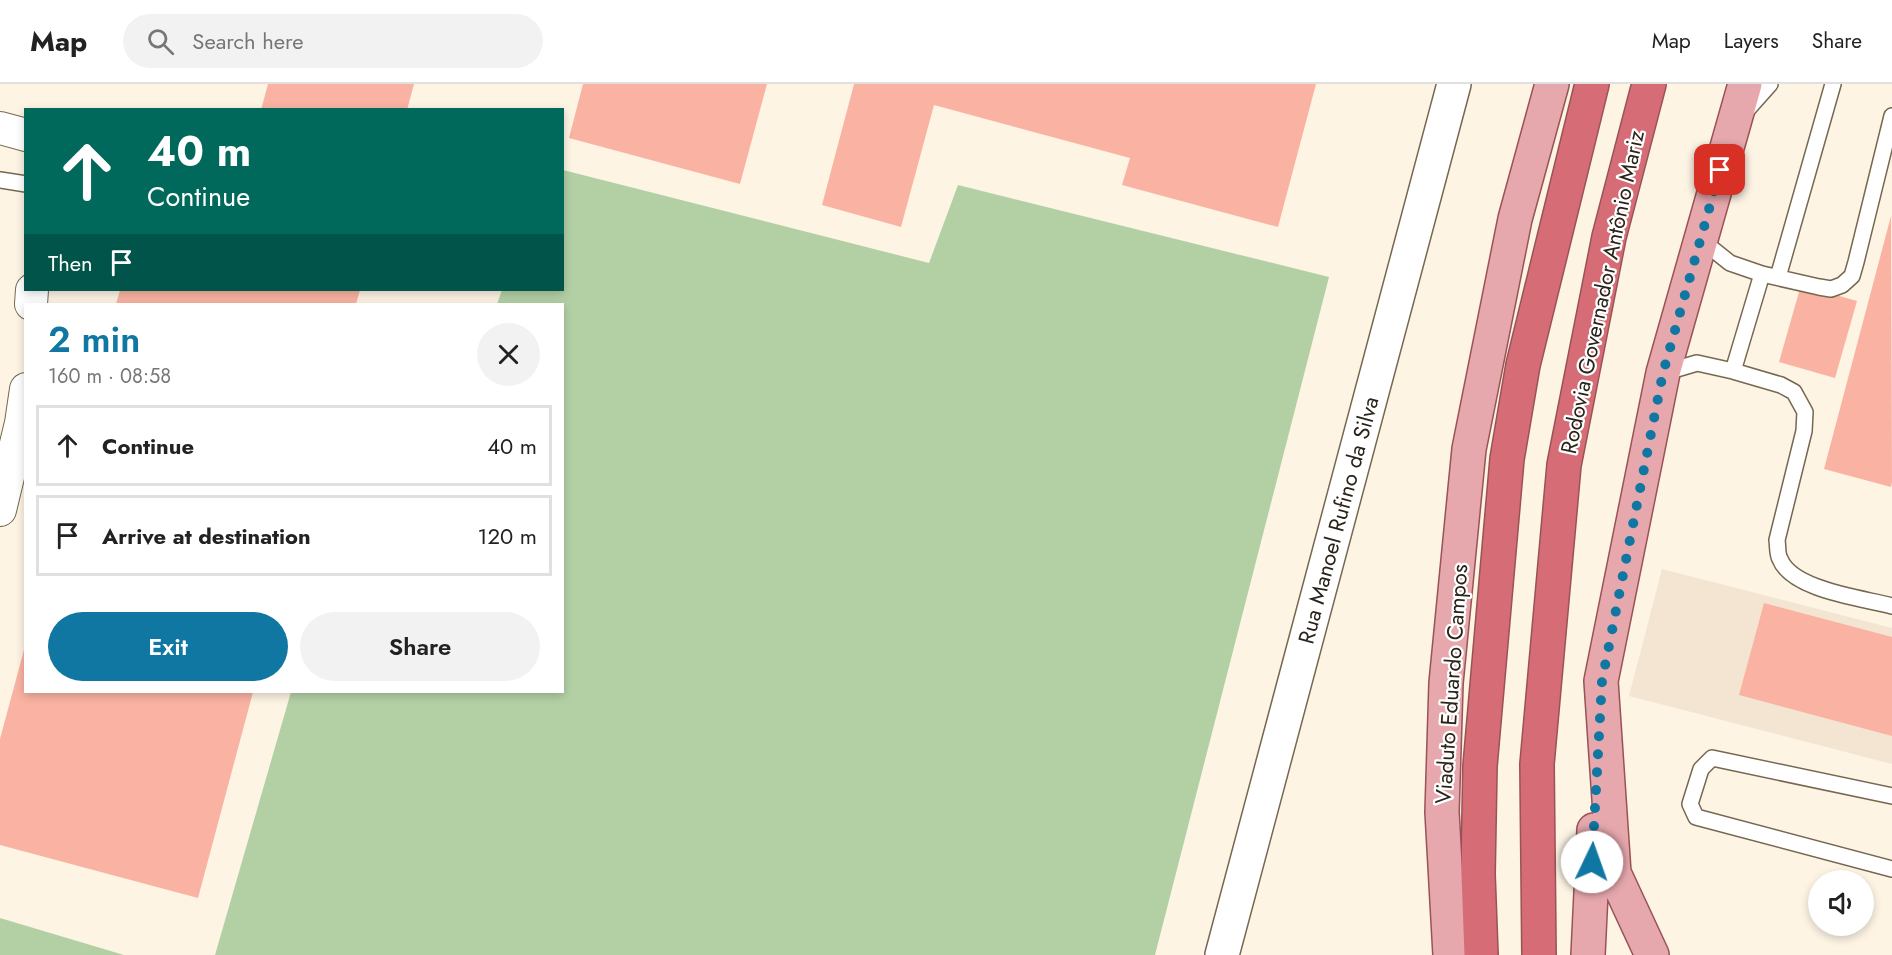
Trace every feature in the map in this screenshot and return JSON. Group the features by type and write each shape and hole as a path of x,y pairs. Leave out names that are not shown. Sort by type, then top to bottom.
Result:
{"highway":[{"name":"Viaduto Eduardo Campos","path":"1481,955 1478,874 1480,766 1508,459 1523,365 1592,84"},
{"name":"Rodovia Governador Antônio Mariz","path":"1539,955 1537,764 1564,465 1609,237 1649,84"}],"main road":[{"name":"Rua Manoel Rufino da Silva","path":"1222,955 1454,84"},
{"name":"Viaduto Eduardo Campos","path":"1450,955 1442,812 1446,694 1469,449 1515,219 1552,84"},
{"path":"1588,955 1602,681 1663,373 1745,84"},
{"path":"1602,681 1614,873 1652,955"}],"street":[{"path":"0,128 24,134"},
{"path":"0,510 24,403"}],"lane":[{"path":"1733,124 1770,84"},
{"path":"1733,371 1770,275 1833,84"},
{"path":"1700,239 1730,263 1831,289 1842,285 1852,276 1892,116"},
{"path":"0,180 24,184"},
{"path":"1663,373 1697,363 1781,385 1794,392 1805,412 1804,430 1778,540 1779,558 1789,572 1799,580 1892,606"},
{"path":"1892,796 1712,758 1701,769 1690,804 1696,817 1892,869"}],"shaded area":[{"path":"1662,569 1892,628 1892,764 1629,696"}],"green space":[{"path":"564,170 929,263 958,185 1329,277 1155,955 215,955 291,693 564,693 564,303 497,303 502,291 564,291"},
{"path":"0,918 124,955 0,955"}],"building":[{"path":"268,84 414,84 408,108 262,108"},
{"path":"583,84 767,84 740,184 569,138"},
{"path":"854,84 1316,84 1278,227 1122,185 1130,158 934,105 901,227 822,205"},
{"path":"1891,216 1892,482 1891,487 1824,469"},
{"path":"1801,285 1857,301 1835,378 1779,362"},
{"path":"120,291 360,291 356,303 116,303"},
{"path":"1764,603 1892,637 1892,736 1739,695"},
{"path":"24,650 24,693 253,693 198,898 0,845 0,739"}],"route":[{"path":"1592,862 1602,681 1663,373 1720,170"}]}
